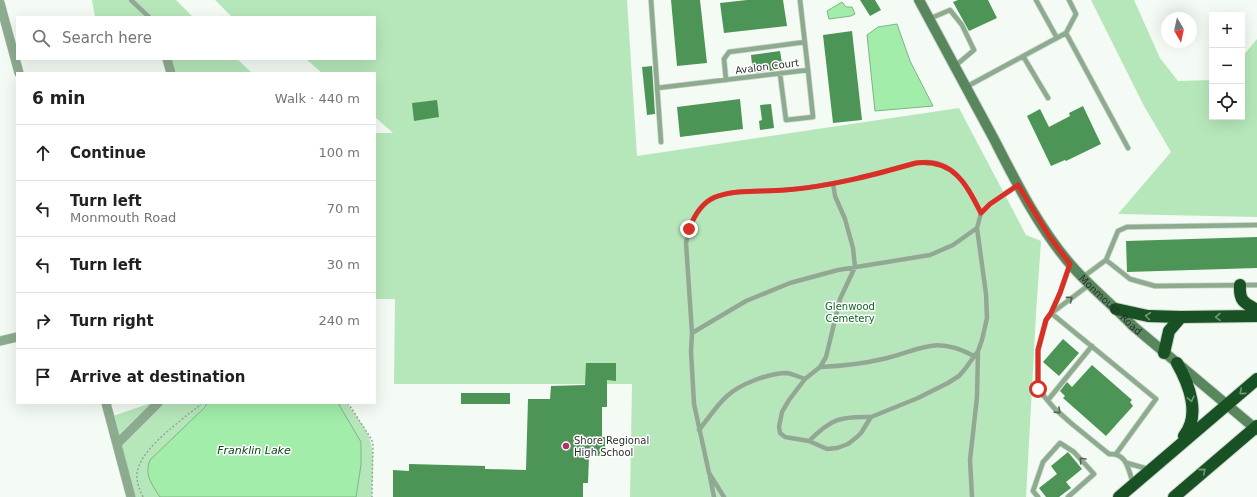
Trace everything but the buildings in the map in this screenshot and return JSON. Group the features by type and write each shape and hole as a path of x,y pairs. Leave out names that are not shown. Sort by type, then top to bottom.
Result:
{"highway":[{"path":"1240,285 1240,297 1242,301 1257,310"},
{"path":"1116,308 1148,316 1257,316"},
{"path":"1164,353 1169,331 1180,317"},
{"path":"1175,448 1191,425 1193,411 1184,377 1177,363"},
{"path":"1119,497 1257,379"},
{"path":"1174,497 1256,428"}],"main road":[{"name":"Monmouth Road","path":"919,0 1018,185 1049,236 1070,264 1133,326 1256,428"}],"street":[{"path":"0,3 19,72"},
{"path":"167,60 171,72"},
{"path":"0,341 16,337"},
{"path":"106,404 131,497"},
{"path":"117,444 157,404"}],"lane":[{"path":"130,0 148,16"},
{"path":"651,0 661,142"},
{"name":"Avalon Court","path":"657,88 808,70 800,0"},
{"path":"1036,0 1057,38"},
{"path":"966,87 1066,33 1076,14 1069,0"},
{"path":"929,19 950,10 962,25 974,50 955,66"},
{"path":"1066,33 1128,148"},
{"path":"726,80 724,59 729,52 805,42"},
{"path":"1023,56 1048,98"},
{"path":"780,74 786,120 813,117 808,70"},
{"path":"714,497 694,404 691,351 692,333 686,243 692,221 704,204 716,197 725,195 743,192 785,190 833,183 925,162 936,163 953,172 961,179 968,187 981,213"},
{"path":"833,183 835,196 844,218 853,248 855,267 840,299 829,350 826,357 820,367 805,379 782,412 779,426 780,433 785,437 809,441 827,449 837,448 848,444 857,437 871,416"},
{"path":"809,441 823,428 838,419 854,416 871,416 918,398 959,376 978,351 987,318 987,307 977,228 981,213 990,204 1018,185"},
{"path":"1051,313 1086,281 1106,260 1118,231 1127,227 1257,225"},
{"path":"692,333 734,307 790,283 818,274 930,255 953,246 977,228"},
{"path":"1106,260 1130,279 1155,286 1257,285"},
{"path":"1070,264 1060,293 1051,313 1046,320 1038,350 1038,389 1072,424 1109,454 1116,454 1127,463 1150,470"},
{"path":"1051,313 1156,399 1116,454"},
{"path":"820,367 865,363 929,345 954,347 974,356"},
{"path":"1048,400 1092,346"},
{"path":"972,497 970,460 978,397 978,351"},
{"path":"699,430 727,396 748,383 767,377 788,373 805,379"},
{"path":"1038,497 1033,491 1043,462 1060,443 1074,452 1094,474 1068,497"},
{"path":"1127,463 1133,484"},
{"path":"709,473 724,497"}],"path":[{"path":"143,497 139,488 137,474 140,464 148,451 166,432 200,404"},
{"path":"349,404 373,443 372,497"}],"green space":[{"path":"92,0 176,0 192,16 95,16"},
{"name":"Glenwood Cemetery","path":"215,0 627,0 637,156 959,108 1026,235 1041,241 1026,497 630,497 632,384 394,384 395,299 376,299 376,133 393,133 376,118 376,72 321,72 307,60 376,60 376,16 231,16"},
{"path":"1091,0 1134,0 1160,58 1178,81 1209,80 1209,120 1245,120 1245,53 1257,39 1257,217 1118,214 1171,152 1144,106"},
{"path":"164,60 238,60 251,72 168,72"},
{"path":"148,404 206,404 148,475 160,497 129,497 110,417"},
{"path":"339,404 348,404 369,437 373,459 372,497 356,497 361,465 360,440"}],"water":[{"path":"842,2 846,7 852,7 855,14 851,16 829,19 827,11"},
{"path":"897,24 910,61 933,106 875,111 867,35 878,27"},
{"name":"Franklin Lake","path":"206,404 339,404 361,442 361,465 356,497 160,497 148,475 150,460"}],"place":[{"name":"Shore Regional High School","path":"566,446"}],"route":[{"path":"689,229 698,210 704,204 716,197 743,192 785,190 838,182 916,163 936,163 953,172 968,187 981,213 990,204 1018,185 1049,236 1070,264 1060,293 1051,313 1046,320 1038,350 1038,389"}]}
